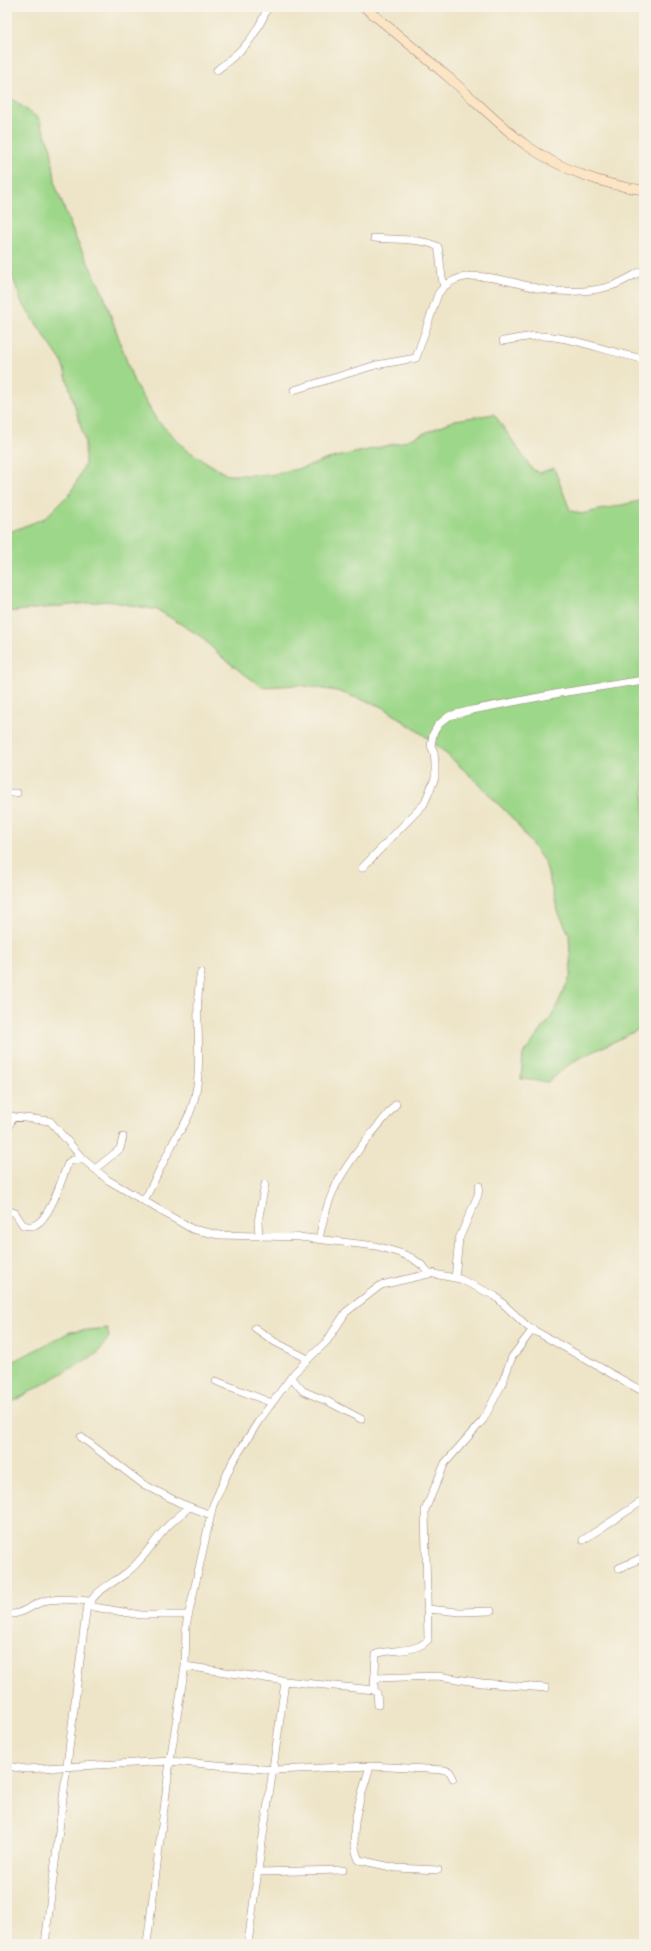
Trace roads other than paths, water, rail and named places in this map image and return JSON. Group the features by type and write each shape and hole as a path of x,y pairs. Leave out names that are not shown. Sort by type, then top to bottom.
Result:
{"main road":[{"path":"364,7 525,144 552,162 584,176 615,185 644,190"}],"street":[{"path":"217,70 245,48 254,36 268,7"},
{"path":"374,238 434,244 438,247 440,257 440,274 444,286"},
{"path":"294,390 376,365 416,358 438,294 444,286 451,281 481,276 503,279 556,291 583,290 611,286 644,270"},
{"path":"503,341 541,336 557,337 618,354 644,359"},
{"path":"362,868 424,804 435,778 434,752 430,746 433,734 438,725 449,716 472,710 560,693 644,680"},
{"path":"7,793 17,792"},
{"path":"144,1201 177,1135 183,1127 199,1078 197,1000 201,972"},
{"path":"319,1239 323,1222 339,1179 353,1157 396,1104"},
{"path":"7,1131 10,1116 50,1121 83,1159 108,1180 192,1229 204,1233 219,1235 259,1235 319,1239 376,1246 400,1252 423,1266 429,1273 455,1278 495,1296 533,1329 644,1392"},
{"path":"95,1169 120,1149 123,1137"},
{"path":"7,1210 14,1213 23,1225 30,1227 37,1225 47,1214 68,1163 72,1160 83,1159"},
{"path":"259,1235 258,1222 265,1184"},
{"path":"455,1278 459,1239 478,1195 479,1186"},
{"path":"146,1944 170,1761 185,1666 186,1626 213,1505 232,1463 272,1403 291,1377 327,1341 346,1312 381,1286 433,1273"},
{"path":"255,1328 274,1342 308,1359"},
{"path":"378,1705 377,1693 374,1690 376,1654 410,1649 423,1645 428,1640 425,1510 445,1462 483,1420 500,1386 512,1357 533,1329"},
{"path":"291,1377 303,1391 330,1402 361,1419"},
{"path":"216,1381 272,1403"},
{"path":"81,1438 143,1484 189,1507 211,1515"},
{"path":"583,1540 644,1500"},
{"path":"45,1944 66,1767 88,1603 100,1590 126,1573 166,1528 189,1507"},
{"path":"619,1568 644,1557"},
{"path":"7,1614 16,1615 47,1600 67,1599 141,1615 188,1615"},
{"path":"427,1609 460,1612 491,1611"},
{"path":"185,1666 284,1681 374,1690"},
{"path":"374,1678 438,1676 482,1683 546,1688"},
{"path":"248,1944 257,1872 274,1770 284,1681"},
{"path":"7,1766 26,1769 170,1761 274,1770 370,1766 445,1770 450,1772 453,1778"},
{"path":"370,1766 355,1821 355,1852 359,1860 396,1868 438,1870"},
{"path":"257,1872 343,1870"}]}
